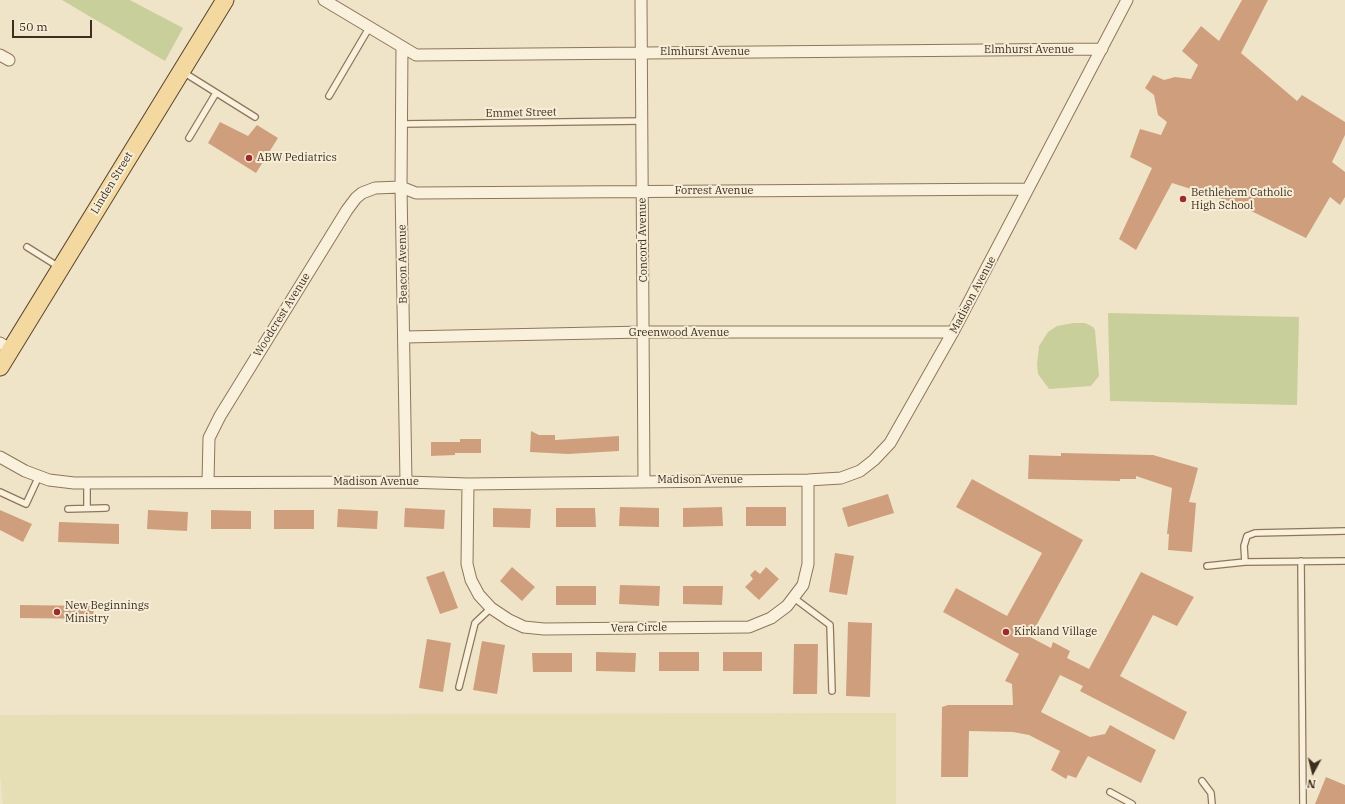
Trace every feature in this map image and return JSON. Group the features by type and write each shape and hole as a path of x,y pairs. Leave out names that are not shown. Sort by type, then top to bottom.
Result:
{"main road":[{"name":"Linden Street","path":"0,367 5,346 61,268 225,0"}],"street":[{"name":"Elmhurst Avenue","path":"324,0 336,3 369,28 416,55 1102,49"},
{"name":"Concord Avenue","path":"641,0 644,481"},
{"name":"Madison Avenue","path":"0,457 49,480 87,483 406,482 468,484 808,480 841,478 860,471 874,460 890,443 953,332 1127,0"},
{"name":"Beacon Avenue","path":"402,47 401,187 405,336 406,482"},
{"name":"Forrest Avenue","path":"401,187 416,193 1028,189"},
{"name":"Woodcrest Avenue","path":"208,482 209,438 220,416 347,210 362,193 375,188 401,187"},
{"name":"Greenwood Avenue","path":"405,336 644,332 953,332"},
{"name":"Vera Circle","path":"468,484 467,564 471,580 479,595 491,608 509,620 524,626 544,629 749,627 771,618 794,598 803,585 808,564 808,480"}],"lane":[{"path":"329,96 369,28"},
{"path":"181,71 255,118"},
{"path":"189,138 216,93"},
{"name":"Emmet Street","path":"401,124 641,121"},
{"path":"27,247 61,268"},
{"path":"0,492 26,504 38,476"},
{"path":"87,483 87,508"},
{"path":"68,509 106,508"},
{"path":"1245,562 1244,546 1247,536 1255,533 1345,531"},
{"path":"1301,561 1303,804"},
{"path":"1206,566 1245,562 1345,561"},
{"path":"794,598 830,625 832,691"},
{"path":"459,687 475,623 491,608"},
{"path":"1202,781 1211,793 1212,804"},
{"path":"1110,792 1132,804"}],"shaded area":[{"path":"896,713 896,804 3,804 0,774 0,715"}],"green space":[{"path":"62,0 130,0 183,28 165,61"},
{"path":"1108,313 1299,317 1297,405 1110,401"},
{"path":"1073,323 1085,323 1093,327 1095,330 1099,376 1091,386 1049,389 1038,374 1037,364 1039,346 1048,332 1057,326"}],"building":[{"name":"Bethlehem Catholic High School","path":"1242,0 1268,0 1241,53 1297,101 1302,95 1345,122 1345,135 1332,162 1345,172 1345,197 1340,205 1330,197 1306,238 1235,203 1172,183 1136,250 1119,239 1152,168 1130,157 1140,129 1161,135 1167,122 1158,115 1154,95 1145,88 1153,75 1164,80 1175,77 1191,79 1198,65 1182,51 1201,26 1219,41"},
{"name":"ABW Pediatrics","path":"220,122 248,136 257,125 278,138 256,173 208,143"},
{"path":"531,431 539,435 555,435 555,440 619,436 619,451 568,454 530,452"},
{"path":"460,439 481,439 481,453 455,453 455,455 431,456 431,442 460,442"},
{"path":"1061,453 1153,455 1198,468 1189,502 1196,503 1192,552 1168,550 1169,534 1167,534 1172,488 1136,476 1136,479 1120,479 1120,481 1028,479 1029,455 1061,456"},
{"name":"Kirkland Village","path":"972,479 1083,540 1030,637 1051,648 1053,642 1070,651 1067,658 1089,669 1141,572 1194,597 1177,626 1153,615 1120,676 1187,712 1174,740 1080,691 1083,686 1060,675 1041,712 1090,737 1105,734 1110,725 1156,750 1141,783 1088,756 1076,778 1068,775 1066,779 1051,770 1060,751 1029,735 1013,732 969,731 968,777 941,777 942,707 948,705 1013,705 1012,684 1005,681 1019,654 943,612 956,588 1007,616 1042,553 956,507"},
{"path":"888,494 894,513 848,527 842,508"},
{"path":"620,507 659,508 659,527 619,526"},
{"path":"722,507 723,526 683,527 683,508"},
{"path":"746,507 786,507 786,526 746,526"},
{"path":"405,508 445,510 444,529 404,527"},
{"path":"493,508 531,509 530,528 493,527"},
{"path":"556,508 595,508 596,527 556,527"},
{"path":"338,509 378,511 377,529 337,527"},
{"path":"0,510 32,524 23,542 0,530"},
{"path":"148,510 188,512 187,531 147,529"},
{"path":"211,510 251,511 251,529 211,529"},
{"path":"274,510 314,510 314,529 274,529"},
{"path":"59,522 119,524 119,544 58,542"},
{"path":"835,553 854,556 847,595 829,592"},
{"path":"512,567 535,587 522,601 500,581"},
{"path":"766,567 779,579 759,600 745,587 753,579 750,575 755,570 760,574"},
{"path":"444,571 458,608 440,614 426,577"},
{"path":"620,585 660,586 659,606 619,604"},
{"path":"556,586 596,586 596,605 556,605"},
{"path":"683,586 723,586 722,605 683,604"},
{"name":"New Beginnings Ministry","path":"20,605 94,606 93,619 20,618"},
{"path":"848,622 872,623 870,697 846,696"},
{"path":"427,639 451,643 443,692 419,688"},
{"path":"482,641 505,645 497,694 473,690"},
{"path":"794,644 818,644 817,694 793,694"},
{"path":"596,652 636,653 635,672 596,671"},
{"path":"659,652 699,652 699,671 659,671"},
{"path":"723,652 762,652 762,671 723,671"},
{"path":"532,653 572,653 572,672 533,672"},
{"path":"1326,777 1345,785 1345,804 1315,804"}],"place":[{"name":"ABW Pediatrics","path":"249,158"},
{"name":"Bethlehem Catholic High School","path":"1183,199"},
{"name":"New Beginnings Ministry","path":"57,612"},
{"name":"Kirkland Village","path":"1006,632"}]}
